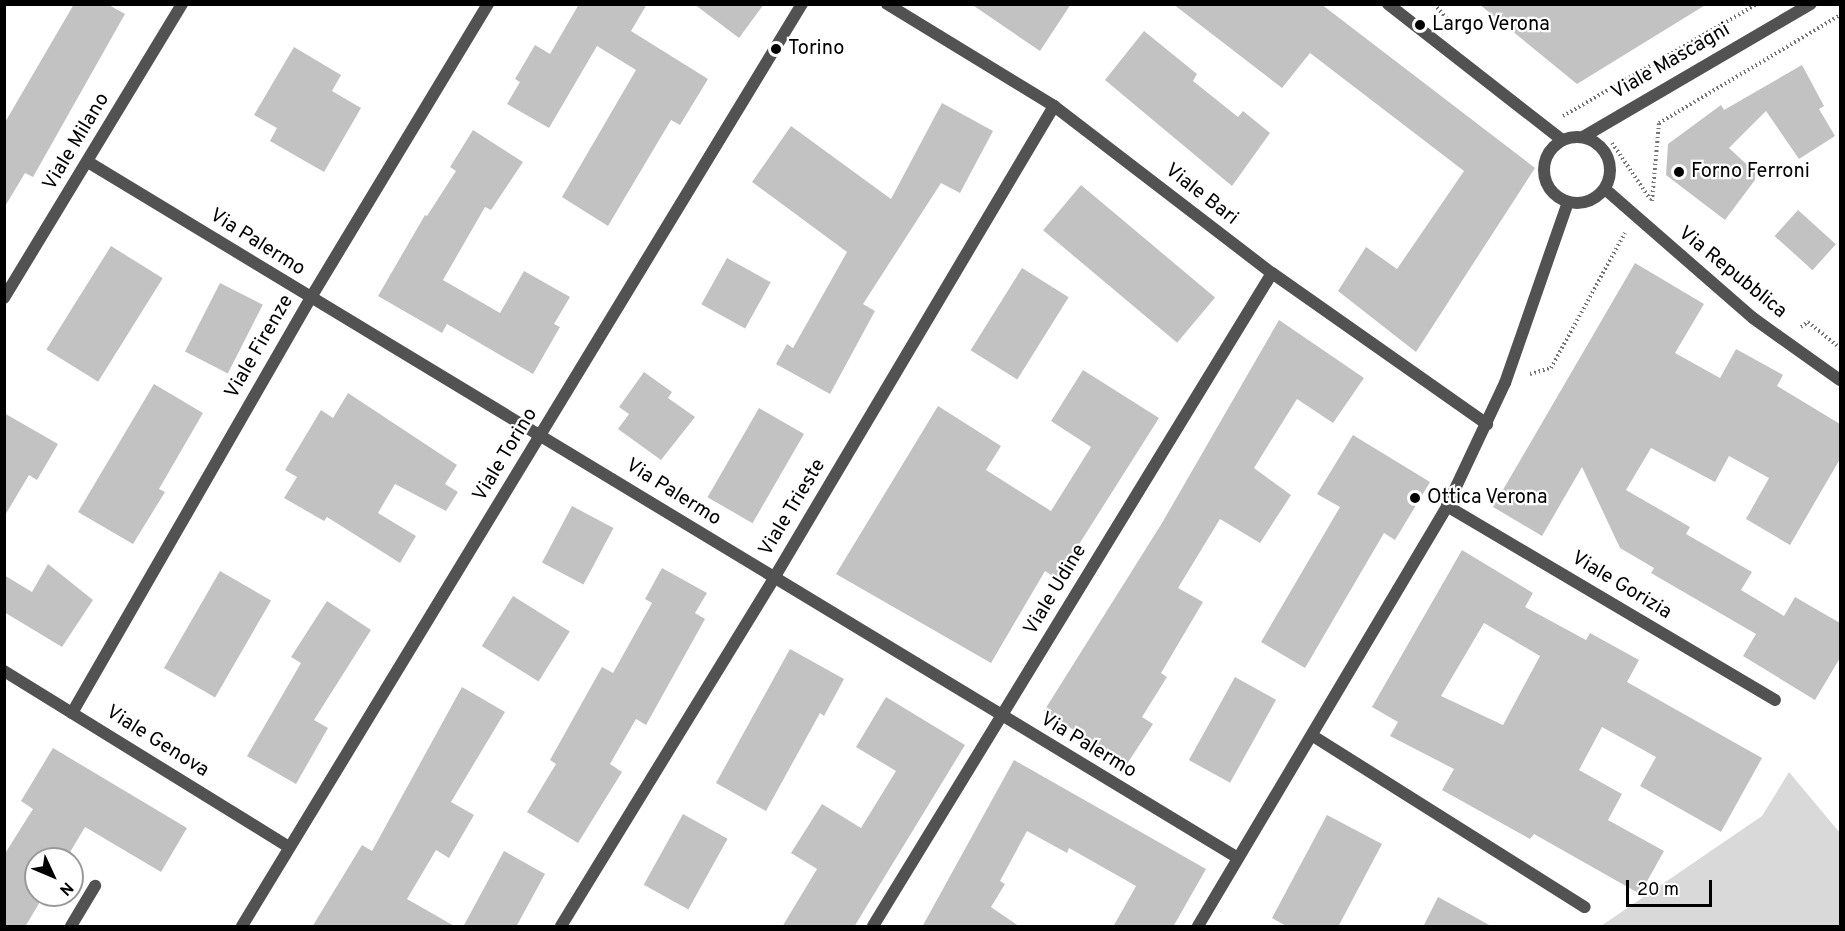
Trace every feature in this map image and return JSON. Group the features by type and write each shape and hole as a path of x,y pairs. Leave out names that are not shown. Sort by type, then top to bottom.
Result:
{"street":[{"name":"Viale Milano","path":"4,298 182,4"},
{"name":"Viale Firenze","path":"72,713 310,299 488,4"},
{"name":"Viale Torino","path":"242,927 289,846 802,4"},
{"name":"Viale Bari","path":"887,4 1054,106 1272,273 1487,424"},
{"path":"1388,4 1562,140"},
{"name":"Viale Mascagni","path":"1583,137 1811,4"},
{"name":"Viale Trieste","path":"561,927 774,578 1054,106"},
{"path":"1583,137 1600,145 1609,159 1610,177 1605,189 1584,203 1568,202 1550,189 1544,174 1548,154 1562,140 1583,137"},
{"name":"Via Palermo","path":"88,162 310,299 541,435 1001,717 1238,858"},
{"name":"Via Repubblica","path":"1605,189 1636,220 1753,318 1840,380"},
{"path":"1198,927 1447,506 1505,383 1568,202"},
{"name":"Viale Udine","path":"873,927 1272,273"},
{"name":"Viale Gorizia","path":"1447,506 1775,700"},
{"name":"Viale Genova","path":"4,671 289,846"},
{"path":"1313,736 1586,908"},
{"path":"71,927 95,886"}],"path":[{"path":"1434,4 1446,14 1458,33"},
{"path":"1560,118 1757,4"},
{"path":"1505,383 1551,368 1624,234 1651,201 1659,123 1840,15"},
{"path":"1554,113 1568,121"},
{"path":"1601,126 1651,201 1660,208"},
{"path":"1791,320 1800,328 1808,322 1840,348"}],"shaded area":[{"path":"1789,772 1840,833 1840,926 1601,926 1762,816"}],"building":[{"path":"74,4 107,4 125,14 33,177 25,173 4,208 4,124"},
{"path":"579,4 647,4 631,31 708,79 680,125 671,120 608,226 562,197 636,70 597,46 549,128 507,104 520,82 515,79 535,45 550,54"},
{"path":"694,4 764,4 739,38"},
{"path":"971,4 1071,4 1040,51"},
{"path":"1173,4 1321,4 1535,168 1416,352 1338,291 1366,247 1397,269 1464,171 1310,53 1282,88"},
{"path":"1479,4 1707,4 1577,84"},
{"path":"1144,31 1197,74 1193,81 1238,117 1243,111 1270,133 1232,186 1105,80"},
{"path":"294,47 341,75 332,91 361,108 324,172 270,141 277,128 254,115"},
{"path":"1802,65 1824,106 1819,109 1835,136 1799,159 1766,111 1729,148 1755,172 1755,180 1725,220 1666,175 1668,144 1721,105 1724,110"},
{"path":"942,103 993,131 960,193 941,183 863,304 875,311 830,394 776,364 787,344 793,348 847,252 752,182 791,126 891,199"},
{"path":"473,130 523,162 491,210 485,207 443,280 500,313 524,271 570,297 554,324 560,327 533,374 447,324 442,333 378,296 425,215 427,216 456,171 450,167"},
{"path":"1081,185 1215,297 1177,343 1043,230"},
{"path":"1798,210 1836,244 1812,270 1775,236"},
{"path":"111,246 163,278 98,382 46,349"},
{"path":"727,258 771,282 745,329 701,304"},
{"path":"1635,263 1704,304 1675,353 1720,378 1736,349 1783,375 1777,386 1840,424 1840,459 1790,545 1746,519 1769,478 1729,456 1715,482 1651,448 1626,490 1690,527 1686,534 1752,572 1741,590 1784,616 1795,597 1840,623 1840,658 1815,700 1743,656 1756,634 1651,573 1654,568 1620,548 1582,467 1542,536 1493,507"},
{"path":"1022,268 1069,297 1017,379 971,350"},
{"path":"220,283 263,305 228,373 185,352"},
{"path":"1279,320 1364,378 1333,423 1297,399 1254,468 1291,495 1260,543 1220,519 1178,588 1203,602 1161,673 1167,677 1142,717 1153,724 1127,764 1044,711 1162,523"},
{"path":"1083,370 1159,418 1057,579 1045,571 991,663 836,574 938,406 1001,446 986,470 1051,511 1091,447 1051,421"},
{"path":"644,372 672,392 668,398 695,417 661,460 618,429 629,414 619,407"},
{"path":"154,384 203,413 159,489 165,492 133,544 78,512"},
{"path":"348,393 457,465 445,484 458,492 446,511 395,484 378,513 416,536 400,563 327,517 324,521 284,498 297,477 285,470 321,410 333,418"},
{"path":"759,408 804,434 753,523 708,497"},
{"path":"4,413 58,444 37,480 29,475 4,517"},
{"path":"1353,435 1430,482 1395,540 1384,533 1305,668 1261,642 1340,507 1317,494"},
{"path":"572,506 613,528 583,585 542,563"},
{"path":"1462,550 1533,593 1525,607 1586,640 1590,633 1639,660 1627,682 1762,758 1721,832 1640,786 1656,757 1602,727 1579,770 1622,794 1608,820 1664,851 1640,894 1534,834 1530,839 1442,790 1454,769 1390,736 1398,722 1372,707","holes":["1484,623 1540,656 1503,725 1441,696"]},
{"path":"48,564 93,600 62,647 4,612 4,575 32,592"},
{"path":"662,568 707,593 695,613 705,619 646,725 636,719 610,764 622,772 578,843 527,812 556,764 550,760 602,667 613,673 652,603 645,599"},
{"path":"220,571 271,600 215,697 164,668"},
{"path":"513,596 570,632 539,682 482,646"},
{"path":"327,601 371,630 314,720 328,728 296,784 247,756 301,663 291,657"},
{"path":"790,649 844,679 824,716 820,713 766,811 716,783"},
{"path":"1235,677 1276,700 1230,783 1189,760"},
{"path":"462,687 505,712 451,802 474,815 449,858 436,850 407,899 456,927 312,927 362,845 372,851"},
{"path":"886,697 965,745 854,927 782,927 817,869 791,853 822,804 861,828 896,771 856,747"},
{"path":"53,748 187,828 161,872 85,827 73,847 24,847 24,907 37,907 25,927 4,927 4,855 33,809 21,801"},
{"path":"1014,760 1206,869 1173,927 1113,927 1136,886 1069,848 1067,853 1027,831 1000,881 1005,884 991,907 1020,927 922,927"},
{"path":"683,814 728,839 688,910 644,885"},
{"path":"1327,815 1382,844 1338,927 1288,927 1272,918"},
{"path":"504,851 545,874 516,927 463,927"},
{"path":"1438,897 1493,927 1423,927"}],"place":[{"name":"Largo Verona","path":"1420,25"},
{"name":"Torino","path":"776,49"},
{"name":"Forno Ferroni","path":"1679,172"},
{"name":"Ottica Verona","path":"1415,498"}]}
